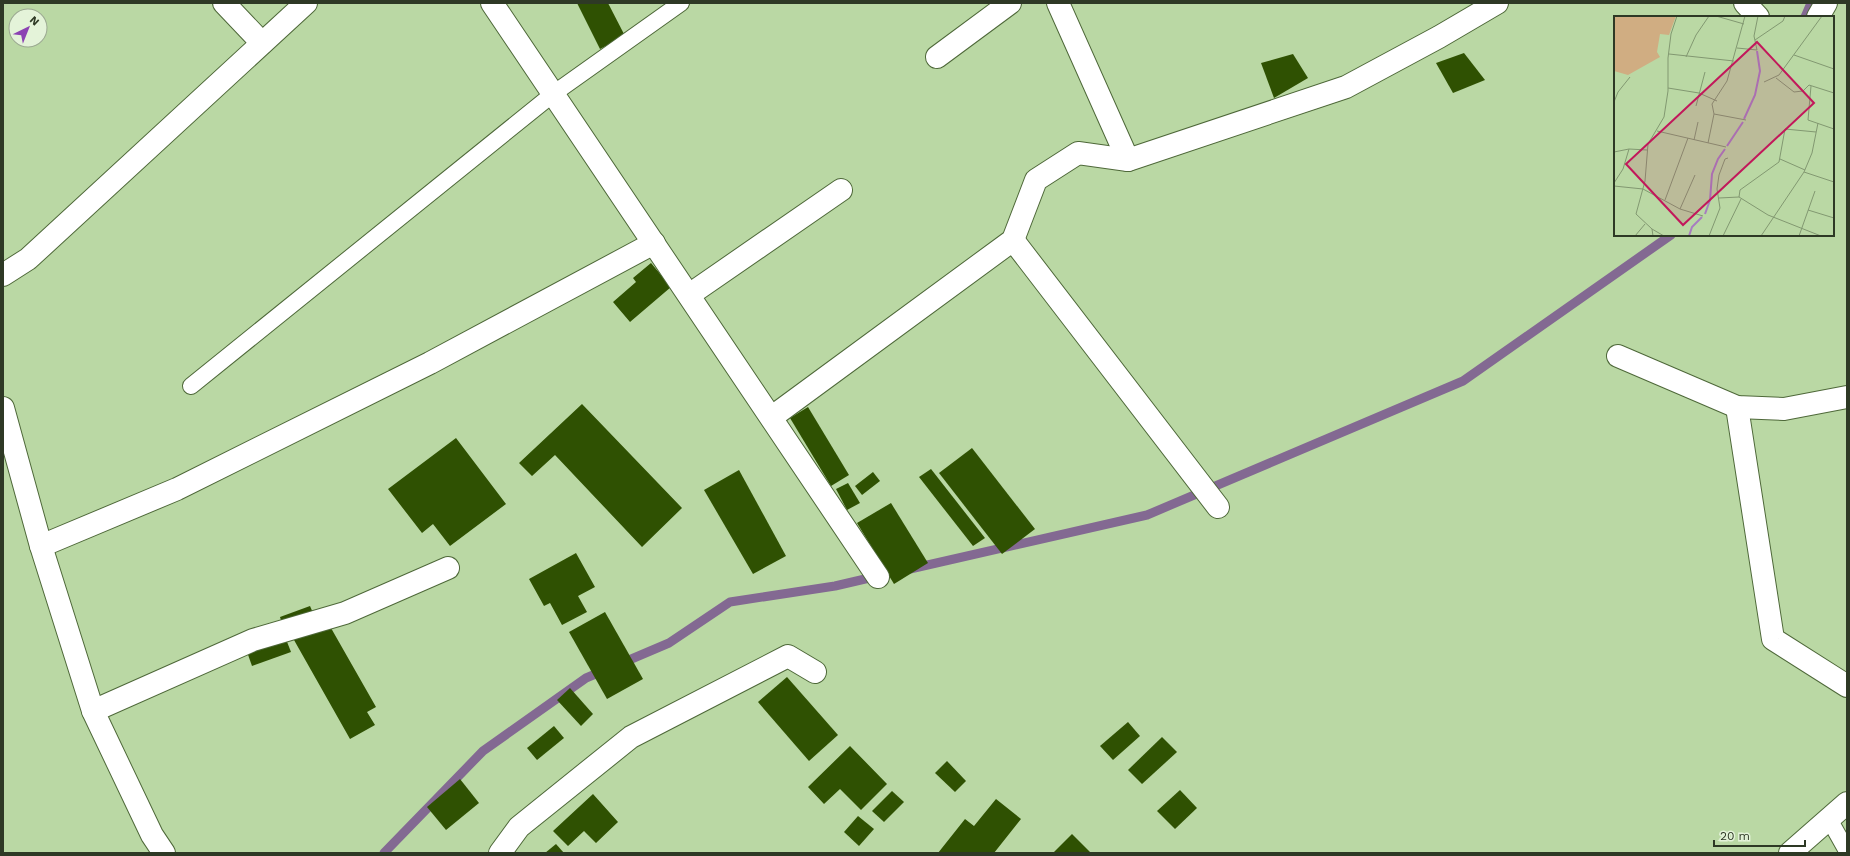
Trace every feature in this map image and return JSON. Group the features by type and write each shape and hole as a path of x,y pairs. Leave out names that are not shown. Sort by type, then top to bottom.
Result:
{"street":[{"path":"224,3 262,43"},
{"path":"3,275 28,260 306,3"},
{"path":"492,3 690,295 878,577"},
{"path":"937,57 1010,3"},
{"path":"1058,3 1128,160"},
{"path":"772,417 1013,240 1036,180 1078,153 1128,160 1346,87 1439,37 1497,3"},
{"path":"1745,3 1757,16"},
{"path":"1819,16 1826,3"},
{"path":"690,295 841,190"},
{"path":"1013,240 1218,507"},
{"path":"42,546 177,489 430,363 654,243"},
{"path":"1618,356 1737,407 1784,409 1847,397"},
{"path":"1737,407 1773,639 1847,686"},
{"path":"3,408 42,546 93,711 152,835 164,853"},
{"path":"93,711 253,640 346,613 448,568"},
{"path":"500,853 519,827 631,737 788,656 815,672"},
{"path":"1790,853 1847,803"}],"lane":[{"path":"191,386 553,94 681,3"},
{"path":"1829,819 1847,851"}],"building":[{"path":"577,3 608,3 625,36 600,49"},
{"path":"1464,53 1485,80 1453,93 1436,63"},
{"path":"1293,54 1308,78 1274,98 1261,63"},
{"path":"651,263 671,287 630,322 613,302 636,282 633,278"},
{"path":"582,404 682,508 642,547 555,455 532,476 519,463"},
{"path":"808,407 849,475 831,486 790,418"},
{"path":"456,438 506,504 450,546 433,524 422,533 388,489"},
{"path":"972,448 1035,529 1002,554 939,473"},
{"path":"931,469 985,538 973,546 919,477"},
{"path":"739,470 786,556 753,574 704,490"},
{"path":"873,472 880,481 862,495 855,486"},
{"path":"848,483 860,503 847,510 836,489"},
{"path":"891,503 928,563 894,584 857,523"},
{"path":"576,553 595,587 578,596 587,612 562,625 550,603 544,606 529,579"},
{"path":"310,606 314,615 283,627 280,617"},
{"path":"605,612 643,679 607,699 569,632"},
{"path":"327,621 376,707 367,712 375,725 350,739 294,640"},
{"path":"284,634 291,652 252,666 246,649"},
{"path":"787,677 838,735 809,761 758,702"},
{"path":"570,688 593,714 581,726 557,700"},
{"path":"1128,722 1140,736 1113,760 1100,746"},
{"path":"554,726 564,738 537,760 527,748"},
{"path":"1162,737 1177,752 1142,784 1128,770"},
{"path":"850,746 887,784 861,810 840,789 824,804 808,787"},
{"path":"947,761 966,781 955,792 935,773"},
{"path":"460,779 479,803 446,830 427,807"},
{"path":"1180,790 1197,808 1175,829 1157,811"},
{"path":"892,791 904,802 884,822 872,811"},
{"path":"593,794 618,822 596,843 584,831 568,846 553,831"},
{"path":"996,799 1021,819 994,853 938,853 965,819 974,826"},
{"path":"858,816 874,829 859,846 844,832"},
{"path":"1072,834 1091,853 1053,853"},
{"path":"556,844 564,853 545,853"}],"waterway":[{"path":"1805,16 1811,3"},
{"path":"910,569 1147,515 1463,381 1670,236"},
{"path":"622,663 669,643 730,602 835,586 878,576"},
{"path":"384,853 483,751 586,678 605,670"}]}
